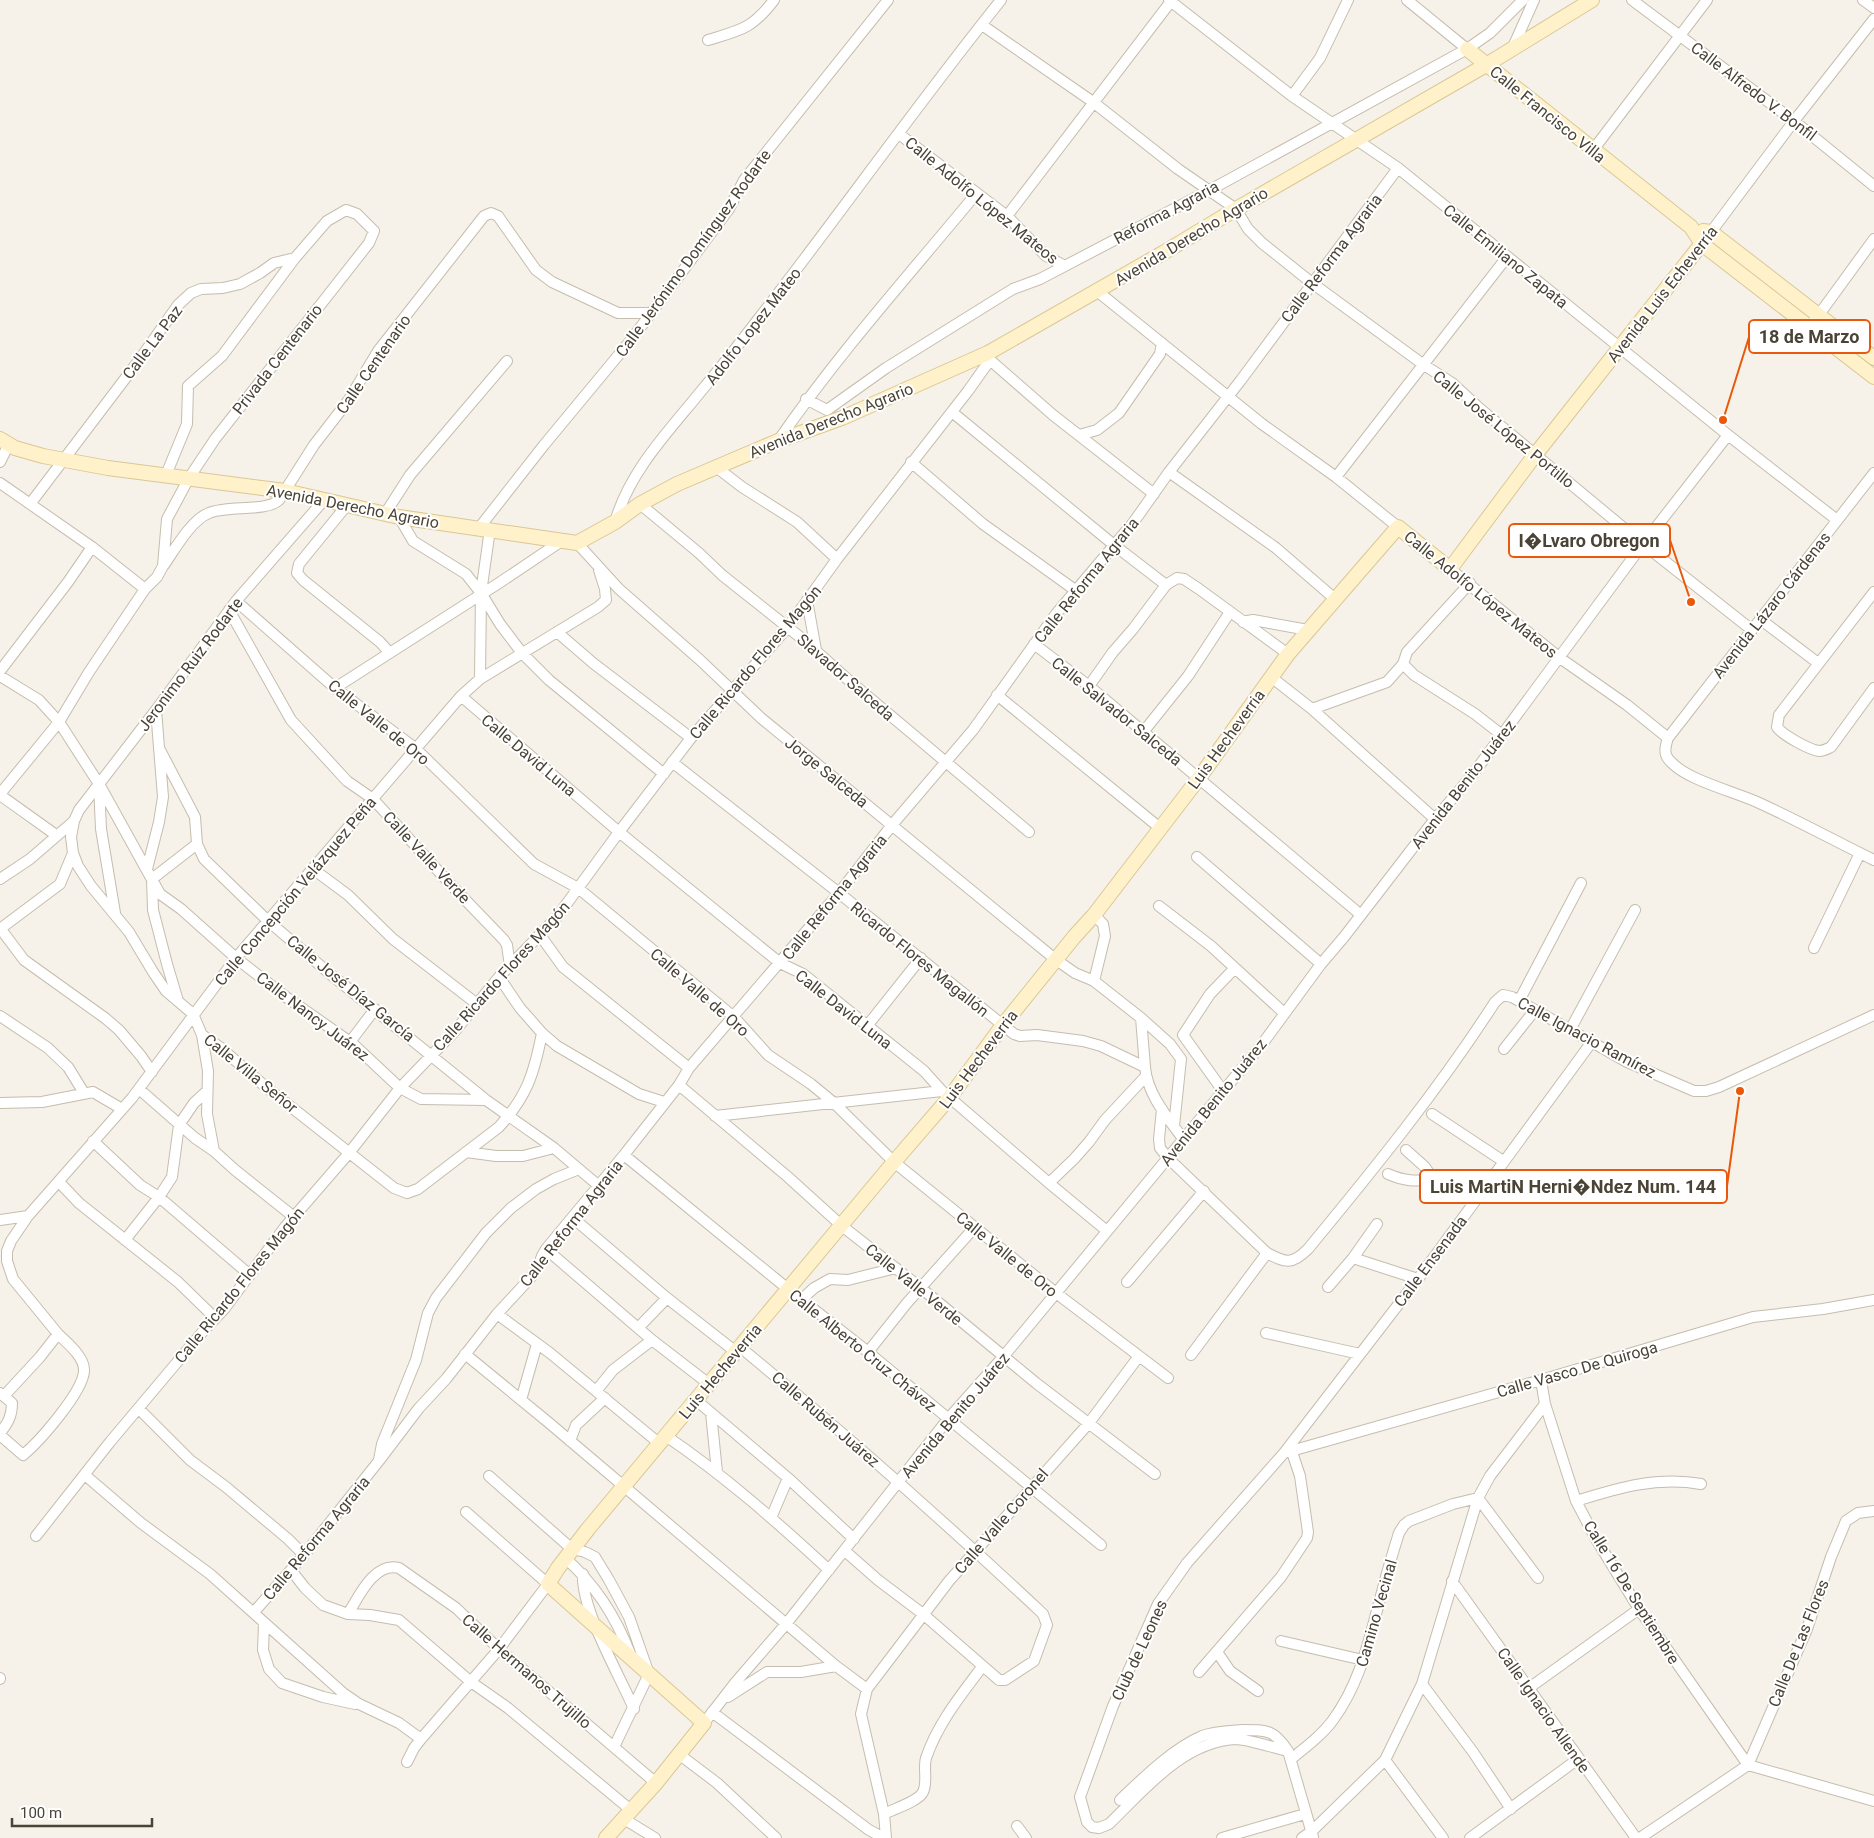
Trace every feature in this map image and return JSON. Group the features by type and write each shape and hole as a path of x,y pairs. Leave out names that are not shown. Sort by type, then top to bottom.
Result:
{"street":[{"path":"708,40 752,24 774,0"},
{"name":"Calle Jerónimo Domínguez Rodarte","path":"484,529 544,445 631,340 729,209 744,180 888,0"},
{"path":"899,134 943,74 1002,0"},
{"path":"1007,216 1171,0"},
{"name":"Calle Emiliano Zapata","path":"1171,0 1292,96 1398,168 1728,435 1837,520"},
{"path":"1292,96 1320,58 1348,0"},
{"name":"Calle Francisco Villa","path":"1407,0 1690,227 1702,244 1874,377"},
{"name":"Reforma Agraria","path":"828,410 886,368 1000,297 1210,190 1467,48 1490,33 1523,0"},
{"path":"1513,47 1534,0"},
{"name":"Avenida Derecho Agrario","path":"4,442 15,448 43,456 108,468 285,491 392,516 577,543 615,522 640,504 677,484 778,441 842,418 989,356 1592,0"},
{"name":"Calle Alfredo V. Bonfil","path":"1632,0 1794,121 1874,186"},
{"path":"1593,150 1707,0"},
{"path":"1863,0 1874,8"},
{"name":"Avenida Luis Echeverría","path":"1450,569 1535,455 1702,244 1794,121 1874,19"},
{"path":"982,25 1092,102 1178,169 1236,209"},
{"name":"Calle Adolfo López Mateos","path":"899,134 1007,216 1046,256 1064,266"},
{"name":"Adolfo Lopez Mateo","path":"615,522 625,495 658,442 763,313 899,134"},
{"name":"Calle Reforma Agraria","path":"254,1612 304,1555 419,1408 446,1379 497,1314 533,1275 546,1249 574,1218 624,1155 679,1085 689,1068 840,893 892,825 973,730 1034,644 1075,590 1098,565 1154,494 1398,168"},
{"path":"778,441 806,399 976,194"},
{"name":"Calle José López Portillo","path":"1236,209 1248,229 1312,283 1424,365 1452,383 1535,455 1643,544 1752,630"},
{"name":"Privada Centenario","path":"163,566 167,518 189,478 215,438 368,242 374,231 357,214 346,210 327,221 295,258"},
{"name":"Calle Centenario","path":"285,491 314,445 348,401 378,351 484,216 491,214 498,216 536,270 552,282 618,313 650,313"},
{"name":"Calle Francisco Villa","path":"1690,227 1711,232 1874,358"},
{"path":"1810,326 1820,315 1874,239"},
{"path":"1336,477 1507,257"},
{"path":"166,475 187,424 188,386 222,356 295,258"},
{"name":"Calle La Paz","path":"30,504 65,460 178,305 191,293 201,289 223,288 240,284 260,273 274,262 295,258"},
{"name":"Calle Adolfo López Mateos","path":"1098,291 1262,424 1336,477 1470,583 1560,658 1627,704 1668,738"},
{"path":"1079,435 1097,430 1119,413 1160,354 1162,343"},
{"path":"989,356 1053,415 1154,494"},
{"name":"Calle Ricardo Flores Magón","path":"36,1536 250,1275 294,1216 349,1153 400,1088 455,1031 499,977 557,918 691,738 788,627 837,559 952,412 989,356"},
{"path":"507,361 410,475 392,516 413,541 466,574 522,653 549,680 664,774"},
{"path":"806,399 842,418"},
{"path":"952,412 1114,545 1166,585"},
{"name":"Avenida Benito Juárez","path":"606,1838 680,1755 720,1702 786,1624 948,1420 1003,1357 1263,1043 1321,964 1435,819 1473,774 1643,544 1728,435"},
{"path":"0,462 4,442"},
{"path":"911,462 983,524 1075,590"},
{"path":"716,467 742,487 796,522 837,559"},
{"path":"1169,472 1276,548 1334,599"},
{"name":"Avenida Lázaro Cárdenas","path":"1668,738 1874,473"},
{"path":"0,483 92,547 145,588"},
{"path":"56,835 0,795 59,722 89,672 145,588 156,577 197,520 208,513 220,509 275,504 285,491"},
{"name":"Jeronimo Ruiz Rodarte","path":"71,837 74,821 79,810 156,710 229,610 324,500"},
{"name":"Slavador Salceda","path":"640,504 699,552 722,575 816,650 1029,832"},
{"path":"347,505 299,564 296,573 380,642 389,652"},
{"name":"Luis Hecheverria","path":"548,1584 569,1554 842,1226 1055,959 1094,915 1198,778 1288,654 1398,527"},
{"path":"480,679 484,529"},
{"path":"335,688 563,540"},
{"name":"Jorge Salceda","path":"577,543 599,570 733,690 761,718 1055,959 1075,973 1094,981 1141,1018 1170,1044 1181,1059"},
{"path":"0,671 68,582 92,547"},
{"name":"Calle Concepción Velázquez Peña","path":"58,1334 13,1278 7,1261 7,1252 11,1241 28,1216 139,1089 183,1031 193,1014 267,920 374,799 460,696 480,679 598,607 606,600 606,589 599,570"},
{"path":"1090,686 1113,652 1166,585 1177,578 1184,579 1199,589 1288,654"},
{"path":"1312,710 1387,682 1403,664 1407,652 1470,583"},
{"path":"1874,592 1818,662 1779,715 1777,727 1784,735 1818,751 1831,747 1874,688"},
{"path":"807,600 816,650"},
{"name":"Calle Valle de Oro","path":"236,601 335,688 415,748 534,864 578,888 734,1017 768,1056 811,1084 834,1103 894,1162 1056,1293 1168,1378"},
{"name":"Calle Valle Verde","path":"229,610 292,720 310,743 347,781 374,799 450,885 504,940 509,951 510,966"},
{"path":"1144,731 1188,676 1230,612"},
{"path":"1243,622 1253,620 1308,630"},
{"path":"1760,620 1818,662"},
{"path":"557,632 593,663 691,738"},
{"name":"Calle Salvador Salceda","path":"1034,644 1090,686 1361,915"},
{"path":"1403,664 1414,675 1475,714 1502,735"},
{"path":"0,676 40,700 59,722 99,784"},
{"path":"1271,677 1312,710 1435,819"},
{"path":"997,695 1160,828"},
{"name":"Calle David Luna","path":"460,696 620,832 780,963 803,974 924,1071 946,1094 1107,1231"},
{"path":"148,869 160,822 163,796 156,710"},
{"path":"1668,738 1665,747 1666,755 1675,767 1756,802 1874,860"},
{"name":"Calle José Díaz García","path":"160,748 195,817 197,844 204,859 267,920 329,973 486,1100 554,1148 599,1186"},
{"name":"Ricardo Flores Magallón","path":"672,762 840,893 1014,1034 1020,1036 1060,1037 1101,1046 1145,1072"},
{"name":"Calle Nancy Juárez","path":"99,784 148,869 160,894 181,909 236,958 286,997 350,1042 400,1088 421,1099 486,1100"},
{"name":"Calle Villa Señor","path":"99,784 101,829 109,885 116,916"},
{"path":"0,879 30,859 74,821"},
{"name":"Calle Villa Señor","path":"71,837 73,853 78,866 129,932 152,972 166,991 193,1014 202,1034 349,1153 394,1188 407,1193 418,1189 466,1152"},
{"path":"179,1003 153,910 152,879 197,844"},
{"path":"73,853 60,884 0,929 24,960 119,1030 142,1056 152,1072"},
{"path":"1814,948 1860,853"},
{"path":"1197,857 1321,964"},
{"path":"313,869 348,895 394,940 477,1004"},
{"path":"1520,1001 1581,883"},
{"path":"1159,906 1211,946 1284,1013"},
{"path":"1570,1030 1635,910"},
{"path":"1094,915 1103,924 1105,936 1094,981"},
{"path":"540,935 563,967 689,1068"},
{"path":"867,1026 921,958"},
{"path":"1174,1126 1183,1035 1210,994 1234,969"},
{"path":"499,977 520,1008 542,1033 557,1046 639,1094 664,1102"},
{"name":"Calle Ignacio Ramírez","path":"1267,1253 1282,1261 1291,1261 1299,1258 1308,1249 1385,1156 1457,1059 1494,1002 1503,995 1520,1001 1627,1062 1694,1091 1706,1091 1719,1087 1874,1014"},
{"path":"350,1042 375,1009"},
{"path":"1504,1049 1535,1010"},
{"path":"0,1016 48,1048 68,1067 84,1094"},
{"path":"1141,1018 1145,1072 1153,1094 1184,1140"},
{"path":"466,1152 499,1127 520,1101 536,1065 542,1033"},
{"path":"202,1034 208,1072 206,1114 214,1150"},
{"path":"1183,1035 1223,1091"},
{"name":"Calle Ensenada","path":"1288,1453 1591,1043"},
{"path":"1049,1183 1089,1142 1145,1072"},
{"name":"Calle Valle Verde","path":"679,1085 788,1177 842,1226 921,1288 1003,1357 1155,1474"},
{"path":"139,1089 195,1138 214,1150 294,1216"},
{"path":"125,1240 159,1197 172,1177 179,1124 194,1103 207,1091"},
{"path":"0,1103 42,1102 93,1092 122,1109"},
{"path":"715,1116 834,1103 946,1094"},
{"path":"1162,1109 1160,1148 1168,1158 1267,1253 1192,1356"},
{"path":"1432,1114 1503,1162"},
{"path":"93,1140 140,1185 159,1197 250,1275"},
{"path":"466,1152 496,1156 523,1156 554,1148"},
{"path":"1406,1150 1425,1167 1433,1179 1474,1202"},
{"name":"Calle Alberto Cruz Chávez","path":"624,1155 788,1290 868,1352 1101,1545"},
{"path":"378,1462 382,1444 416,1360 428,1313 436,1298 486,1233 512,1208 536,1189 579,1169"},
{"path":"1388,1174 1403,1180 1418,1182 1433,1179"},
{"path":"59,1182 80,1203 178,1282 215,1318"},
{"path":"1127,1282 1204,1191"},
{"path":"0,1220 28,1216"},
{"name":"Calle Rubén Juárez","path":"574,1218 667,1298 738,1349 899,1482 1044,1614 1047,1626 1034,1661 1005,1680 999,1680 982,1666"},
{"path":"1328,1287 1353,1258 1377,1224"},
{"path":"868,1352 974,1228"},
{"path":"546,1249 652,1340 709,1384"},
{"path":"1353,1258 1418,1279"},
{"path":"801,1300 814,1288 830,1279 848,1280 896,1268"},
{"path":"638,1328 667,1298"},
{"name":"Calle Vasco De Quiroga","path":"1288,1453 1754,1317 1823,1309 1874,1300"},
{"path":"497,1314 604,1398 663,1440 716,1472 829,1570"},
{"path":"1266,1333 1360,1354"},
{"path":"58,1334 73,1349 85,1370 81,1383 55,1421 23,1455 0,1434 10,1421 12,1412 12,1403 2,1394 40,1357 58,1334"},
{"path":"596,1391 613,1370 652,1340"},
{"path":"521,1400 537,1344"},
{"path":"465,1354 836,1666 867,1689 861,1714 884,1814 885,1838 869,1830 649,1674 466,1512"},
{"name":"Calle Valle Coronel","path":"867,1689 949,1581 1089,1424 1139,1356"},
{"path":"1302,1838 1312,1834 1385,1760 1422,1684 1478,1498 1490,1476 1545,1404 1541,1380"},
{"path":"570,1441 576,1425 604,1398"},
{"path":"696,1400 788,1478 854,1539"},
{"name":"Calle 16 De Septiembre","path":"1545,1404 1576,1501 1596,1539 1639,1609 1748,1765"},
{"path":"139,1409 190,1460 254,1510 304,1555"},
{"path":"711,1413 716,1472"},
{"path":"1199,1672 1281,1577 1307,1538 1308,1532 1302,1484 1288,1453"},
{"name":"Club de Leones","path":"1288,1453 1187,1562 1158,1604 1113,1706 1080,1797 1088,1822 1092,1827 1099,1828 1109,1824 1162,1773 1198,1748 1236,1739 1289,1755"},
{"path":"85,1475 141,1523 210,1574 343,1693 359,1704 399,1723 421,1739"},
{"path":"489,1476 569,1554 614,1620 632,1659"},
{"path":"771,1518 788,1478"},
{"path":"1576,1501 1638,1483 1664,1480 1700,1484"},
{"path":"1478,1498 1538,1578"},
{"name":"Camino Vecinal","path":"1289,1755 1320,1735 1333,1720 1346,1698 1370,1640 1399,1533 1404,1525 1426,1514 1478,1498"},
{"name":"Calle De Las Flores","path":"1748,1765 1807,1629 1831,1557 1846,1521 1858,1513 1874,1511"},
{"path":"845,1551 878,1580 923,1614 982,1666 942,1722 926,1759 924,1791 916,1800 884,1814"},
{"path":"569,1554 585,1552 595,1557 629,1617 649,1674 614,1747"},
{"name":"Calle Hermanos Trujillo","path":"348,1614 363,1589 375,1576 392,1566 399,1568 456,1608 499,1649 656,1783"},
{"path":"291,1570 322,1605 348,1614 370,1614 399,1620 471,1682 508,1708 655,1838"},
{"path":"583,1574 583,1584 596,1628 634,1708"},
{"name":"Calle Ignacio Allende","path":"1452,1582 1636,1838"},
{"path":"407,1762 421,1739 499,1649 548,1584"},
{"path":"1529,1688 1639,1609"},
{"path":"264,1624 263,1650 269,1669 282,1683 323,1697 359,1704"},
{"path":"1281,1642 1363,1660"},
{"path":"1217,1652 1230,1671 1258,1690"},
{"path":"720,1702 767,1672 801,1672 836,1666"},
{"path":"1422,1684 1473,1752 1511,1809"},
{"path":"1120,1800 1154,1768 1185,1745 1202,1736 1230,1730 1263,1730 1272,1733 1280,1739 1289,1755 1312,1834"},
{"path":"680,1755 717,1783 776,1838"},
{"path":"1470,1838 1578,1759"},
{"path":"1385,1760 1443,1838"},
{"path":"1640,1838 1748,1765 1874,1801"},
{"path":"1222,1838 1305,1814"},
{"path":"1017,1826 1026,1838"}],"place":[{"name":"18 de Marzo","path":"1723,420"},
{"name":"I�Lvaro Obregon","path":"1691,602"},
{"name":"Luis MartiN Herni�Ndez Num. 144","path":"1740,1091"}]}
